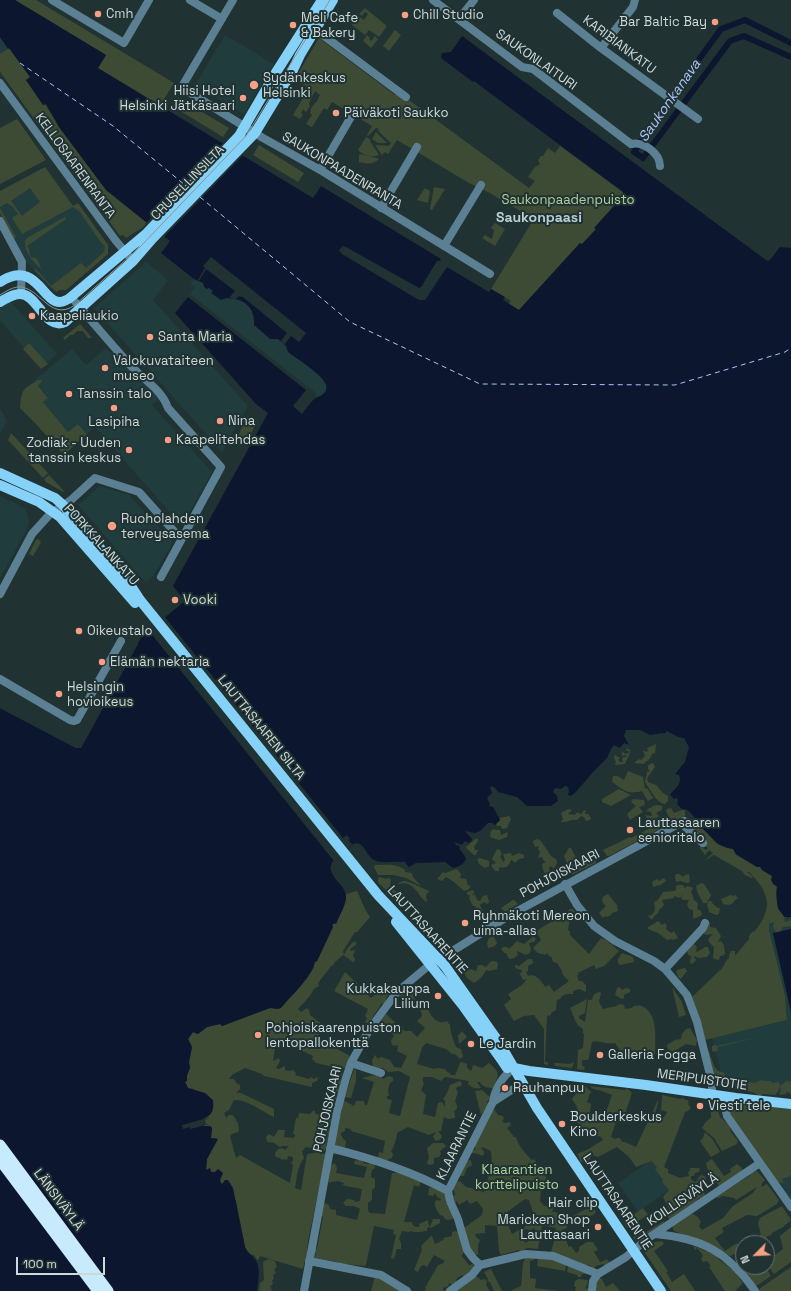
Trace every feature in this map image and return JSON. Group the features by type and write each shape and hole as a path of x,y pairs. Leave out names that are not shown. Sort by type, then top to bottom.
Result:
{"highway":[{"name":"LÄNSIVÄYLÄ","path":"0,1146 108,1291"},
{"name":"LÄNSIVÄYLÄ","path":"0,1160 98,1291"}],"main road":[{"path":"238,143 255,132 292,72 322,0"},
{"path":"238,143 239,136 275,74 333,0"},
{"name":"CRUSELLINSILTA","path":"150,235 238,143"},
{"path":"0,282 22,275 31,279 53,301 63,302 71,297 124,251 150,235"},
{"path":"0,302 9,297 22,294 30,298 50,320 58,324 64,322 133,261 150,235"},
{"name":"PORKKALANKATU","path":"0,473 54,498 63,505 129,583 155,623"},
{"name":"PORKKALANKATU","path":"0,485 39,502 54,511 155,623"},
{"name":"LAUTTASAAREN SILTA","path":"155,623 342,854"},
{"name":"LAUTTASAARENTIE","path":"342,854 399,925 435,963 456,981 496,1038 518,1086 536,1108"},
{"name":"LAUTTASAARENTIE","path":"435,963 464,1007 511,1070 661,1291"},
{"name":"MERIPUISTOTIE","path":"511,1070 646,1085 712,1095 791,1104"}],"street":[{"path":"52,0 124,42 149,0"},
{"path":"190,0 222,20 233,0"},
{"name":"SAUKONLAITURI","path":"433,0 522,66 533,69 631,144 639,143 654,152 658,155 660,166"},
{"path":"458,19 474,0"},
{"path":"601,48 633,7 635,0"},
{"name":"KARIBIANKATU","path":"557,13 601,48 698,119"},
{"name":"SAUKONPAADENRANTA","path":"222,20 184,83 183,88 490,274"},
{"path":"312,27 406,97"},
{"name":"KELLOSAARENRANTA","path":"0,83 124,251 133,261"},
{"path":"320,170 355,110"},
{"path":"381,208 417,147"},
{"path":"444,246 481,185"},
{"path":"0,221 22,262 22,294"},
{"path":"71,297 133,368 146,378 166,400 168,408 221,467 161,577"},
{"path":"0,594 32,534 54,511 71,500 95,478 139,492 181,539"},
{"path":"0,679 70,720 78,720 121,641"},
{"name":"POHJOISKAARI","path":"304,1291 330,1148 342,1094 351,1063 370,1028 397,992 420,972 510,915 682,822 703,843"},
{"path":"565,884 584,915 594,926 615,941 654,961 666,970 686,996 695,1015 709,1073 712,1095"},
{"path":"666,970 703,928 705,923"},
{"path":"351,1063 381,1073"},
{"name":"KLAARANTIE","path":"480,1265 467,1250 448,1191 493,1102 493,1097 511,1070"},
{"name":"KLAARANTIE","path":"493,1102 518,1086"},
{"path":"728,1097 726,1112 727,1116 791,1207"},
{"path":"330,1148 415,1174 448,1191"},
{"name":"KOILLISVÄYLÄ","path":"598,1274 760,1163"},
{"path":"655,1234 684,1238 720,1254 735,1266 755,1291"},
{"path":"450,1291 472,1275 480,1265 515,1255 537,1254 553,1256 598,1274 593,1281 592,1291"},
{"path":"310,1260 381,1275 407,1291"}],"shaded area":[{"path":"225,35 274,64 244,114 195,85"},
{"path":"0,37 8,49 0,54"},
{"path":"45,167 73,206 78,203 108,245 108,254 87,272 51,288 26,262 0,213 0,198"},
{"path":"211,257 286,346 288,351 311,368 326,383 327,390 321,396 315,398 317,394 190,294 195,287 190,283 194,279 195,280"},
{"path":"146,262 168,280 153,300 248,406 222,452 94,308"},
{"path":"10,301 57,354 41,368 0,320 0,308"},
{"path":"106,348 112,353 114,351 142,383 145,384 159,399 152,405 212,472 185,520 180,524 95,427 87,434 78,424 68,432 43,402 48,397 34,381 72,349 86,365"},
{"path":"0,408 7,421 0,434"},
{"path":"100,486 129,495 173,542 153,576 146,583 78,505"},
{"path":"0,496 25,508 29,521 28,527 0,578"},
{"path":"791,917 791,929 773,934 791,1012 791,1094 764,1092 723,1079 712,1038 787,1020 785,995 769,930 769,924"},
{"path":"652,1160 669,1190 638,1212 618,1183"},
{"path":"791,1172 791,1201 778,1182"}],"green space":[{"path":"15,0 36,0 174,83 160,106 98,68 106,55"},
{"path":"365,8 387,26 379,37 369,30 365,35 352,25 358,16 364,20 368,14 365,12 362,16 359,14"},
{"path":"395,30 401,35 389,51 383,46"},
{"path":"367,35 371,41 375,36 378,39 371,48 363,41"},
{"name":"Saukonpaadenpuisto","path":"319,38 395,95 396,94 408,102 409,100 529,188 535,181 528,177 535,167 540,164 538,160 541,156 543,156 548,148 555,153 560,146 623,192 623,196 595,227 596,229 582,245 580,243 519,310 509,304 511,301 491,289 532,222 519,214 520,211 488,192 469,183 397,140 388,154 385,152 382,155 375,145 389,146 391,143 378,131 379,129 376,128 368,136 367,135 372,126 332,102 327,110 324,108 312,127 306,124 312,115 310,110 320,95 315,91 309,103 310,106 306,112 303,109 301,113 303,115 300,119 293,115 303,98 301,96 307,87 295,79"},
{"path":"9,48 30,77 26,80 43,105 45,104 59,127 106,190 147,223 142,228 126,238 123,235 120,236 0,72 0,54"},
{"path":"187,103 229,128 223,137 182,112"},
{"path":"17,119 46,160 0,184 0,128"},
{"path":"376,132 387,143 378,143 372,139"},
{"path":"366,137 371,140 370,141 379,155 368,156 358,150"},
{"path":"259,145 304,173 298,182 253,155"},
{"path":"360,154 379,159 370,164 359,162"},
{"path":"45,167 73,206 78,203 108,245 108,254 66,290 59,290 56,292 34,270 36,269 51,286 81,263 86,268 104,252 105,245 102,244 80,212 73,207 22,234 12,218 18,214 13,207 7,203 0,207 0,191","holes":["30,188 40,202 22,216 11,201"]},
{"path":"434,187 445,189 432,210 430,209"},
{"path":"425,188 430,191 428,203 417,200"},
{"path":"0,208 16,237 14,239 0,213"},
{"path":"65,217 66,219 27,246 30,256 36,258 41,269 32,260 28,253 25,241 27,238"},
{"path":"495,223 505,229 495,246 482,238 485,235 492,239 494,230 491,228"},
{"path":"80,324 92,338 88,338 83,331 77,331 65,340 63,338"},
{"path":"29,343 48,364 41,369 23,349"},
{"path":"38,380 42,381 38,386 48,398 43,402 68,432 78,424 87,434 64,455 20,408 24,390"},
{"path":"250,418 254,419 253,431 248,439 239,446 237,444 239,433"},
{"path":"11,433 48,473 43,478 8,440"},
{"path":"49,475 64,491 63,492 46,482 44,479"},
{"path":"38,539 41,542 33,556 29,554 36,540"},
{"path":"656,744 655,753 652,754 651,758 644,764 634,763 639,759 641,760 645,756 643,750 646,752 648,751 647,748"},
{"path":"625,747 630,750 630,753 625,764 615,765 615,755 620,758 618,760 620,762 623,762 623,757 626,757 627,755 622,756 622,751 625,754 629,753 629,751 626,751 627,749"},
{"path":"653,763 655,767 647,778 648,782 656,785 668,796 668,801 665,804 656,799 645,782 647,772 650,771 648,769 648,765"},
{"path":"628,771 643,777 645,789 647,788 653,798 648,801 642,791 629,792 612,782 613,776 618,776 624,780"},
{"path":"619,789 631,795 611,806 602,802 602,799"},
{"path":"633,799 644,800 645,805 639,807 643,812 630,820 627,814 636,806 631,802"},
{"path":"657,805 662,806 662,810 656,813 659,816 655,819 659,821 664,816 667,824 607,856 603,850 652,827 645,815 651,816 651,812 646,811"},
{"path":"671,808 674,813 685,810 685,816 671,822 666,811 667,809"},
{"path":"568,809 572,810 568,814 575,815 577,812 581,814 584,810 586,811 585,814 588,814 591,818 590,820 586,821 584,817 581,816 577,820 561,822 563,819 561,813"},
{"path":"509,816 511,819 507,828 502,829 501,826 497,826 496,824 500,818"},
{"path":"695,817 718,844 733,849 736,855 757,867 761,867 765,872 773,876 771,880 777,887 776,895 779,908 786,918 784,919 785,922 791,920 791,926 783,927 777,934 773,927 774,922 769,924 769,930 785,995 787,1020 705,1040 691,998 722,968 729,958 731,951 735,951 735,956 749,939 749,936 755,931 765,914 767,900 761,886 749,872 747,872 753,877 752,878 714,855 705,860 713,853 709,850 705,855 700,846 706,850 708,848 702,844 686,824"},
{"path":"494,829 500,830 501,835 508,832 507,837 499,840 490,837 491,831"},
{"path":"475,839 478,839 478,841 474,847 475,850 478,850 476,855 474,855 466,847"},
{"path":"538,839 551,856 557,860 554,869 551,866 549,868 551,875 546,875 542,864 546,862 542,857 538,858 540,852 538,849 539,846 535,847 533,842 534,840"},
{"path":"569,848 571,848 578,862 585,858 596,859 596,863 572,875 564,856"},
{"path":"497,849 500,850 502,855 500,856 503,862 505,860 503,854 511,853 512,856 519,853 524,855 524,858 519,859 515,863 512,860 507,867 499,867 499,871 495,871 491,865 496,863 492,859"},
{"path":"480,858 489,861 489,866 485,868 479,864 477,859"},
{"path":"375,865 398,866 405,870 405,872 412,873 413,877 421,886 406,878 393,875 378,875 374,867"},
{"path":"456,869 461,874 460,878 466,879 468,885 471,886 468,890 464,891 446,877 442,881 437,879 443,872 445,873"},
{"path":"676,874 683,877 689,874 690,882 676,882"},
{"path":"379,877 385,879 389,878 391,880 390,885 400,896 407,909 405,910 397,902 398,901 396,901 378,883"},
{"path":"664,878 666,881 659,886 653,886 652,882 657,879 659,881"},
{"path":"404,881 429,891 426,895 427,902 413,886 398,883"},
{"path":"701,883 704,884 711,895 707,903 703,903 697,891 696,886"},
{"path":"678,885 683,885 685,888 687,886 692,887 693,889 691,891 694,900 698,904 697,909 701,911 702,915 693,918 693,910 689,909 687,904 689,900 683,900 681,898 684,893 680,898 674,896 674,898 662,900 664,905 652,920 648,916 653,914 655,910 654,902 658,900 663,892 674,891"},
{"path":"473,890 474,892 472,896 475,894 476,899 479,901 483,896 487,895 489,902 487,904 484,902 480,905 488,919 488,924 479,914 475,906 473,906 469,898 470,896 467,894 467,892"},
{"path":"357,891 370,917 357,932 355,932 343,951 344,955 354,941 357,944 350,949 351,951 355,951 353,955 355,960 353,962 343,955 334,963 333,966 332,965 318,983 319,986 314,989 298,1009 301,1012 307,1008 310,1015 323,1025 317,1038 350,1056 347,1068 343,1068 340,1091 338,1091 329,1129 331,1131 328,1136 325,1151 306,1147 302,1151 304,1158 299,1169 295,1188 301,1190 307,1154 318,1151 321,1154 328,1153 308,1241 308,1259 305,1260 303,1269 260,1256 257,1260 254,1255 248,1254 245,1247 236,1201 221,1183 218,1169 215,1172 211,1172 210,1168 206,1171 207,1159 218,1139 211,1138 212,1128 210,1126 204,1126 194,1089 188,1088 185,1082 190,1068 189,1062 192,1047 188,1039 193,1032 198,1034 207,1027 220,1024 222,1026 270,1008 278,1009 313,969 315,962 317,961 333,927 332,925 335,923 336,924 346,900 346,894","holes":["285,1042 313,1056 312,1059 316,1063 338,1068 328,1116 316,1114 314,1110 310,1114 299,1113 298,1118 296,1118 293,1134 295,1135 294,1138 284,1137 285,1130 278,1130 274,1137 269,1134 266,1137 267,1142 274,1143 280,1147 289,1146 285,1150 282,1148 276,1151 275,1155 282,1160 287,1160 288,1156 293,1157 293,1161 291,1162 293,1165 290,1183 240,1155 236,1158 230,1136 238,1132 238,1123 233,1115 229,1115 226,1118 224,1113 229,1110 234,1100 239,1100 250,1104 274,1117 274,1109 241,1093 236,1093 240,1089 240,1085 236,1083 235,1080 229,1079 232,1075 245,1068 264,1076 312,1087 312,1083 317,1081 317,1077 314,1079 311,1077 309,1079 295,1075 296,1073 293,1070 285,1070 285,1066 279,1069 276,1068 280,1061 279,1058 273,1061 275,1048"]},
{"path":"608,894 617,905 618,911 603,918 599,913 606,906 602,899"},
{"path":"735,895 738,898 729,905 723,904 721,899"},
{"path":"513,900 518,904 505,912 501,908"},
{"path":"709,901 720,908 719,914 716,915 709,912 707,904"},
{"path":"570,909 573,909 575,912 573,917 570,917 568,930 570,935 589,954 601,938 606,940 619,951 604,966 596,969 594,965 578,973 579,975 577,975 579,981 582,981 586,985 586,992 579,989 573,991 573,994 562,996 557,1000 556,1010 551,1013 551,1015 547,1016 545,1062 548,1062 548,1065 544,1064 544,1029 534,1015 524,1016 514,1021 504,1005 511,999 508,994 522,985 527,979 523,980 520,974 522,970 517,969 515,965 519,966 528,959 532,959 533,963 528,966 528,971 526,972 528,976 531,975 536,977 545,987 549,985 554,992 569,981 563,975 557,963 553,962 551,956 550,957 547,953 546,955 538,953 533,948 541,940 536,931"},
{"path":"658,921 662,925 665,923 667,926 666,929 671,933 674,931 678,938 667,940 658,933 648,929 648,927"},
{"path":"708,922 710,923 710,927 716,928 721,936 718,942 721,941 724,945 725,954 720,956 719,960 714,959 714,947 708,941 713,934 706,935 703,933"},
{"path":"534,936 536,939 534,942 529,943 531,949 530,953 526,955 517,951 518,955 509,959 506,953 504,953 501,949 503,947 507,947 509,949 517,941 524,944"},
{"path":"494,937 497,943 495,946 488,948 487,943 489,938"},
{"path":"694,944 697,947 697,952 705,947 708,947 710,953 707,957 698,958 695,956 694,957 696,960 692,964 690,963 691,956 688,955 688,950"},
{"path":"622,953 633,957 634,962 620,965 618,963 618,959"},
{"path":"493,961 497,962 498,964 497,969 489,971 486,970 484,974 474,983 467,978 464,973 470,969 476,971 478,965 486,967"},
{"path":"685,968 687,971 681,979 676,972 677,970"},
{"path":"345,972 361,987 360,989 362,989 371,998 377,993 381,996 386,993 388,995 386,1001 383,1004 382,1003 372,1018 371,1023 368,1024 365,1022 367,1018 365,1016 368,1009 334,991"},
{"path":"409,985 416,1001 425,1009 428,1009 433,1018 441,1022 447,1021 450,1024 451,1033 456,1047 461,1049 463,1057 460,1059 446,1049 426,1043 422,1048 417,1064 434,1069 445,1069 451,1075 455,1075 460,1063 462,1062 467,1064 467,1068 471,1071 473,1065 482,1068 489,1063 496,1069 498,1074 497,1080 493,1088 484,1086 480,1082 477,1082 481,1088 475,1088 468,1084 469,1081 445,1077 441,1081 432,1077 423,1077 424,1084 421,1090 426,1095 423,1114 435,1117 438,1103 442,1102 445,1107 445,1101 443,1099 450,1085 460,1081 462,1083 461,1086 457,1087 456,1089 458,1092 455,1101 457,1109 454,1111 455,1118 448,1119 444,1117 441,1131 438,1131 442,1136 441,1139 436,1141 433,1137 436,1132 429,1135 408,1127 397,1133 391,1151 393,1154 392,1158 387,1161 378,1159 379,1152 383,1153 385,1141 351,1131 351,1129 345,1128 345,1131 341,1133 346,1141 345,1148 333,1146 342,1109 342,1102 345,1101 354,1106 356,1101 364,1101 365,1105 367,1105 374,1082 362,1078 373,1075 375,1076 376,1074 382,1075 383,1079 388,1076 393,1077 393,1081 390,1083 388,1090 389,1096 387,1096 387,1099 392,1100 389,1113 400,1116 410,1077 399,1071 388,1072 383,1068 373,1068 372,1060 375,1055 378,1059 381,1057 390,1060 394,1067 401,1068 407,1056 397,1051 397,1045 392,1045 391,1040 394,1036 385,1026 381,1028 377,1026 386,1014 397,1024 403,1027 402,1029 405,1031 411,1031 417,1037 425,1028 417,1021 422,1016 421,1011 411,1002 402,1000 399,993"},
{"path":"620,987 622,990 626,988 630,989 630,992 624,995 624,998 622,999 615,995 617,988"},
{"path":"672,987 682,1002 686,1015 679,1017"},
{"path":"599,992 601,993 599,1002 603,1009 620,1004 624,1005 625,1009 632,1008 633,1006 642,1006 647,1010 654,1021 655,1055 622,1053 615,1043 592,1042 588,1060 582,1060 582,1066 585,1067 584,1070 577,1069 578,1050 583,1048 584,1034 583,1029 576,1023 570,1008 587,999 585,1013 579,1016 579,1018 585,1022 588,1000 592,1000 594,994"},
{"path":"690,1028 697,1040 696,1046 686,1044 673,1052 668,1049 667,1045 675,1040 681,1039 682,1034 686,1029"},
{"path":"462,1031 467,1037 459,1044 458,1036"},
{"path":"763,1036 718,1047 717,1051 712,1051 712,1046 715,1045 717,1046"},
{"path":"709,1051 714,1066 718,1071 723,1072 725,1079 755,1083 762,1080 771,1081 772,1083 779,1082 780,1086 776,1095 763,1094 760,1096 752,1092 718,1086 718,1083 714,1080 707,1052"},
{"path":"574,1062 572,1068 556,1066 554,1064 570,1064"},
{"path":"354,1069 356,1070 356,1081 351,1098 345,1097"},
{"path":"787,1081 791,1081 791,1095 788,1091 786,1094 779,1095 781,1090 780,1086"},
{"path":"577,1084 584,1085 592,1093 590,1093 587,1102 591,1104 589,1119 599,1123 602,1120 612,1095 593,1089 590,1086 625,1090 627,1088 632,1093 622,1123 616,1122 611,1137 615,1139 620,1138 622,1142 636,1147 658,1100 654,1117 661,1120 667,1112 661,1110 662,1095 680,1099 682,1098 689,1101 688,1104 691,1108 685,1112 664,1167 668,1169 668,1173 680,1178 689,1176 688,1172 690,1171 690,1168 700,1169 694,1176 691,1176 691,1179 695,1182 701,1175 705,1176 706,1179 702,1187 706,1197 701,1200 700,1198 697,1199 698,1201 675,1220 669,1219 666,1214 669,1209 663,1197 669,1190 662,1182 663,1180 655,1169 657,1168 652,1161 636,1167 629,1157 617,1147 598,1157 592,1155 588,1162 580,1162 577,1154 587,1150 603,1140 600,1136 598,1137 596,1133 587,1136 579,1123 575,1121 579,1112 572,1099 575,1095"},
{"path":"482,1090 490,1098 481,1115 475,1091"},
{"path":"737,1102 749,1106 751,1103 783,1106 785,1109 791,1107 791,1174 789,1177 782,1179 784,1183 778,1182 732,1122 729,1108"},
{"name":"Klaarantien korttelipuisto","path":"494,1109 498,1115 503,1116 504,1119 502,1121 504,1123 510,1122 511,1125 507,1128 514,1137 516,1137 518,1144 532,1160 534,1159 546,1177 545,1183 539,1188 541,1190 540,1201 544,1206 554,1207 552,1212 556,1212 562,1218 568,1215 571,1217 592,1206 596,1212 587,1217 586,1220 580,1220 578,1224 567,1225 567,1228 561,1230 569,1247 571,1246 576,1253 579,1251 579,1247 587,1242 593,1242 598,1250 594,1252 600,1262 607,1259 610,1263 605,1266 603,1264 596,1266 593,1269 591,1266 588,1265 586,1267 579,1262 551,1252 556,1228 542,1225 538,1249 528,1248 524,1249 524,1251 519,1252 519,1250 501,1255 499,1251 497,1226 485,1225 485,1233 475,1234 480,1240 478,1245 478,1255 471,1254 464,1228 482,1215 483,1209 477,1201 470,1204 467,1200 459,1205 457,1201 455,1203 452,1196 455,1195 453,1188 455,1183 460,1181 466,1187 475,1189 477,1187 483,1193 489,1174 492,1175 493,1178 491,1151 482,1147 481,1148 484,1151 484,1154 482,1156 472,1153 472,1151 476,1149 474,1146","holes":["525,1199 529,1200 533,1212 533,1219 527,1223 525,1227 512,1234 504,1216 507,1212","535,1228 534,1235 531,1237 527,1236 529,1241 525,1243 522,1235 519,1234 526,1229 530,1230"]},
{"path":"715,1110 718,1111 720,1117 729,1125 731,1132 738,1141 737,1144 722,1151 714,1138 702,1128 711,1117 711,1112"},
{"path":"705,1132 713,1140 720,1152 711,1157 700,1141"},
{"path":"433,1143 443,1143 446,1146 440,1151 441,1154 439,1157 434,1158 434,1164 429,1165 427,1163 429,1157 427,1148"},
{"path":"359,1159 363,1160 363,1163 374,1163 375,1168 372,1170 371,1177 375,1179 375,1187 372,1190 372,1200 368,1203 368,1211 370,1213 385,1214 392,1173 398,1173 421,1181 419,1187 414,1185 404,1222 412,1222 413,1226 418,1227 420,1226 419,1224 428,1220 430,1227 427,1228 427,1231 402,1231 399,1239 401,1249 397,1249 394,1259 391,1258 396,1235 393,1234 394,1230 374,1226 366,1265 345,1264 343,1266 338,1262 315,1258 316,1253 314,1251 317,1248 323,1217 321,1215 321,1206 325,1203 329,1205 330,1209 336,1210 336,1215 357,1220 360,1209 354,1206 346,1206 343,1203 347,1199 354,1200 355,1202 360,1201 362,1189 341,1185 345,1184 339,1181 328,1183 330,1173 328,1167 335,1163 337,1168 336,1173 364,1178 367,1167 354,1164 355,1160 357,1161"},
{"path":"712,1159 724,1176 731,1172 730,1169 737,1164 742,1168 742,1173 719,1186 707,1168 706,1163"},
{"path":"471,1160 472,1165 467,1168 464,1176 461,1176 460,1174 466,1161"},
{"path":"757,1171 765,1180 761,1187 767,1184 779,1200 777,1204 757,1216 747,1215 722,1228 724,1232 715,1238 725,1251 735,1244 735,1253 730,1256 710,1245 674,1231 672,1226 676,1222 680,1222 691,1213 698,1217 701,1222 699,1226 702,1230 723,1218 733,1206 753,1193 757,1187 736,1200 734,1198 723,1196 718,1198 716,1197 749,1176 751,1173"},
{"path":"432,1187 442,1190 449,1201 445,1201 446,1203 449,1202 453,1219 447,1220 440,1215 436,1208 435,1201 440,1201 441,1199 437,1197 435,1193 433,1196 428,1195 429,1188"},
{"path":"782,1206 791,1220 771,1235 761,1235 758,1223 760,1218"},
{"path":"643,1208 648,1215 627,1228 623,1222"},
{"path":"433,1219 440,1219 440,1223 431,1228"},
{"path":"664,1221 665,1223 639,1242 633,1237 641,1231 643,1234"},
{"path":"791,1227 791,1262 775,1273 775,1255 783,1249 780,1236"},
{"path":"452,1232 459,1232 464,1251 462,1256 469,1265 473,1264 475,1269 465,1277 462,1275 456,1279 457,1282 452,1285 450,1283 448,1284 449,1286 443,1288 444,1291 424,1291 426,1290 425,1288 438,1265 445,1261 434,1255 427,1267 424,1265 421,1266 418,1272 414,1270 422,1250 421,1246 431,1236 435,1244 444,1240 443,1238 452,1236"},
{"path":"662,1241 664,1244 654,1251 668,1271 666,1272 672,1282 684,1274 695,1291 671,1291 643,1250 643,1247 649,1243"},
{"path":"693,1246 706,1251 708,1250 717,1256 717,1258 733,1270 735,1275 737,1275 743,1283 735,1291 725,1291 709,1267 711,1266 707,1261 703,1262 701,1259 703,1255 697,1248 695,1250"},
{"path":"526,1257 535,1258 534,1260 530,1261 530,1278 536,1279 535,1288 558,1291 510,1291 521,1286 523,1263"},
{"path":"538,1257 555,1260 566,1265 565,1271 537,1266"},
{"path":"268,1259 275,1261 277,1267 274,1269 276,1273 273,1275 273,1284 270,1286 272,1290 259,1291 260,1283 264,1280 263,1262"},
{"path":"568,1266 587,1274 582,1274 581,1277 578,1277 577,1275 567,1272"},
{"path":"791,1267 791,1291 758,1291 759,1289"},
{"path":"491,1269 502,1291 494,1291 490,1282 487,1281 488,1279 484,1272"},
{"path":"475,1275 481,1280 485,1279 487,1282 486,1285 490,1291 455,1291"},
{"path":"746,1275 770,1275 771,1276 755,1287"},
{"path":"375,1276 402,1291 371,1291"},
{"path":"600,1278 606,1287 613,1283 620,1291 596,1291 597,1282"},
{"path":"579,1279 588,1280 585,1289 588,1288 588,1291 575,1291 575,1281"}],"water":[{"path":"0,0 15,0 106,55 98,68 313,198 321,186 441,259 440,261 437,261 419,288 346,247 343,246 339,250 342,254 419,300 425,300 447,267 489,292 491,289 505,297 503,300 519,310 580,243 582,244 596,229 594,228 623,196 623,192 441,58 442,53 451,52 462,36 766,260 769,261 780,247 791,248 791,917 784,917 779,909 777,887 771,880 772,876 760,867 757,867 736,854 733,849 718,844 701,827 690,812 682,809 677,804 677,798 674,799 670,795 679,784 679,775 675,774 685,762 689,747 684,738 678,737 667,731 664,734 650,735 640,730 626,730 624,736 629,745 624,743 620,748 614,745 607,758 571,796 568,795 569,790 567,786 561,789 555,788 553,792 557,796 558,801 551,806 527,806 517,797 498,792 491,786 490,788 492,793 487,798 490,804 489,806 493,807 500,820 495,825 488,823 480,831 475,833 465,831 472,839 471,842 468,843 465,841 462,845 454,842 460,847 459,848 466,858 463,864 457,867 453,868 445,862 416,863 409,867 404,861 380,862 371,858 364,847 358,843 350,846 351,847 332,862 331,866 333,876 346,893 344,906 336,924 335,923 332,925 333,927 317,961 301,986 281,1008 270,1008 222,1026 220,1024 207,1027 198,1034 193,1032 188,1039 192,1047 189,1062 190,1068 187,1075 187,1081 185,1082 188,1088 205,1093 213,1100 211,1114 203,1119 204,1126 210,1126 212,1128 211,1138 218,1139 207,1159 206,1170 210,1168 211,1172 215,1172 218,1169 223,1173 220,1180 221,1183 222,1184 225,1180 228,1180 233,1188 245,1247 258,1264 259,1276 257,1291 0,1291 0,708 76,748 81,748 142,636 185,601 173,586 268,413 256,404 175,313 188,297 306,390 293,406 302,414 314,399 324,394 326,385 324,380 312,369 288,352 286,346 278,339 270,339 254,325 252,311 247,304 239,300 221,300 211,293 213,291 204,287 203,283 194,279 161,253 170,241 106,190 59,127 46,104 43,105 26,80 30,77 0,37"},
{"path":"791,929 791,1012 773,933"}],"pier":[{"path":"224,142 244,154 163,238 145,224"},
{"path":"211,257 306,333 299,342 291,336 284,345 281,341 287,333 243,297 239,296 236,299 229,298 235,291 206,269 199,281 198,280 205,268 203,266"},
{"path":"164,616 343,838 347,835 350,839 348,840 352,844 350,846 351,847 334,861 149,631 141,638 139,637"},
{"path":"136,643 138,644 81,748 76,748 0,708 0,706 76,746 80,745"},
{"path":"211,1117 205,1120 206,1124 210,1124 190,1129 190,1127 183,1129 182,1125"}],"waterway":[{"name":"Saukonkanava","path":"791,43 745,20 721,29 634,152 643,158 730,41 744,36 791,57"}],"ferry route":[{"path":"20,63 113,126 185,185"},
{"path":"200,197 350,322 480,384 675,385 785,352 791,348"}],"tram line":[{"path":"0,295 17,287 25,288 51,307 58,310 66,309 75,305 139,248 246,136 330,0"}],"place":[{"name":"Cmh","path":"98,14"},
{"name":"Chill Studio","path":"405,15"},
{"name":"Bar Baltic Bay","path":"715,22"},
{"name":"Meli Cafe & Bakery","path":"293,25"},
{"name":"Sydänkeskus Helsinki","path":"254,85"},
{"name":"Hiisi Hotel Helsinki Jätkäsaari","path":"243,98"},
{"name":"Päiväkoti Saukko","path":"336,113"},
{"name":"Kaapeliaukio","path":"32,316"},
{"name":"Santa Maria","path":"150,337"},
{"name":"Valokuvataiteen museo","path":"105,368"},
{"name":"Tanssin talo","path":"69,394"},
{"name":"Lasipiha","path":"114,408"},
{"name":"Nina","path":"220,421"},
{"name":"Kaapelitehdas","path":"168,440"},
{"name":"Zodiak - Uuden tanssin keskus","path":"129,450"},
{"name":"Ruoholahden terveysasema","path":"112,526"},
{"name":"Vooki","path":"175,600"},
{"name":"Oikeustalo","path":"79,631"},
{"name":"Elämän nektaria","path":"102,662"},
{"name":"Helsingin hovioikeus","path":"59,694"},
{"name":"Lauttasaaren senioritalo","path":"630,830"},
{"name":"Ryhmäkoti Mereon uima-allas","path":"465,923"},
{"name":"Kukkakauppa Lilium","path":"438,996"},
{"name":"Pohjoiskaarenpuiston lentopallokenttä","path":"258,1035"},
{"name":"Le Jardin","path":"471,1044"},
{"name":"Galleria Fogga","path":"600,1055"},
{"name":"Rauhanpuu","path":"505,1088"},
{"name":"Viesti tele","path":"700,1106"},
{"name":"Boulderkeskus Kino","path":"562,1124"},
{"name":"Hair clip","path":"573,1189"},
{"name":"Maricken Shop Lauttasaari","path":"598,1227"}],"district":[{"name":"Saukonpaasi","path":"539,218"}]}
